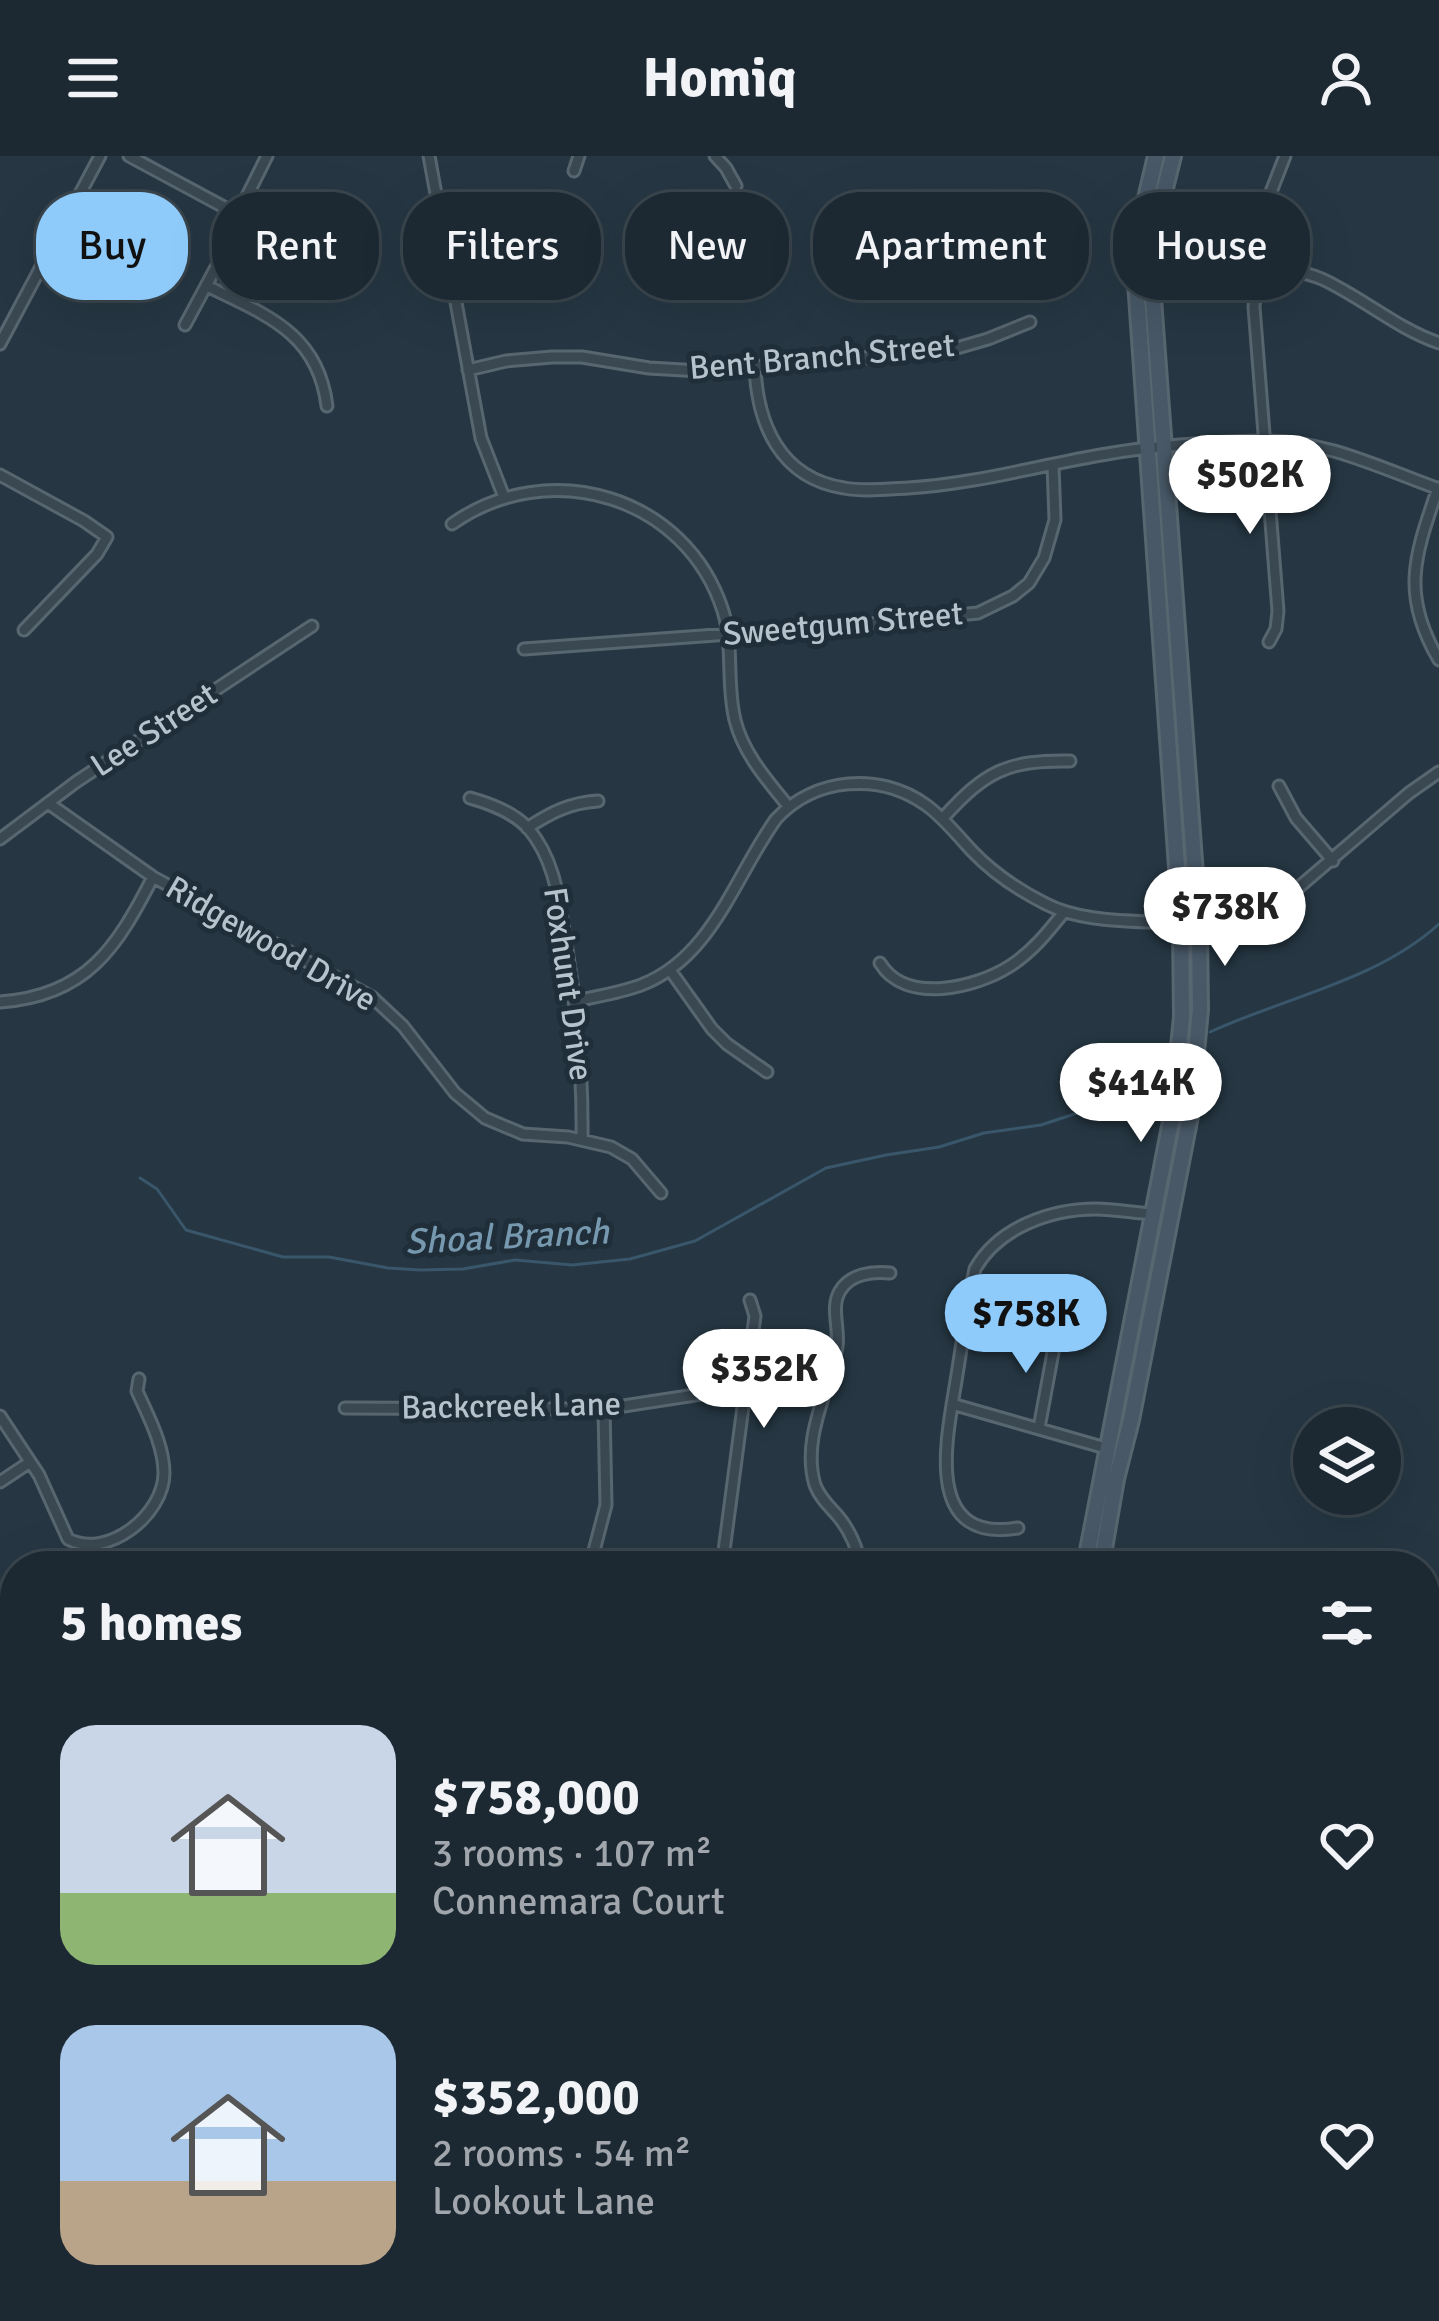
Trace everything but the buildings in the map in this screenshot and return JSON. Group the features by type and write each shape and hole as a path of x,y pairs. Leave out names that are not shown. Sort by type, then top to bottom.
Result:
{"main road":[{"path":"1089,1551 1170,1222 1197,1057 1198,928 1136,278 1141,220 1156,156"},
{"path":"1103,1551 1176,1084 1183,997 1155,448 1152,285 1158,216 1173,156"},
{"path":"1153,1214 1170,1222"}],"street":[{"path":"0,344 100,156"},
{"path":"128,156 212,200"},
{"path":"251,192 267,156"},
{"path":"429,156 482,438 504,497"},
{"path":"574,171 579,156"},
{"path":"715,156 736,186"},
{"path":"1271,192 1286,156"},
{"path":"185,325 212,275"},
{"path":"1310,276 1439,343"},
{"path":"207,286 275,321 300,341 322,377 328,406"},
{"path":"1256,300 1278,610 1269,642"},
{"name":"Bent Branch Street","path":"468,370 506,361 567,357 674,370 950,350 1030,322"},
{"path":"755,366 760,409 776,446 809,476 856,490 971,482 1155,448 1266,441 1321,447 1438,487 1416,553 1414,586 1424,631 1439,660"},
{"name":"Sweetgum Street","path":"524,650 978,613 1003,603 1029,583 1055,520 1053,465"},
{"path":"0,476 107,537 97,554 24,630"},
{"path":"452,524 504,497 558,489 624,503 672,531 700,565 722,609 736,724 752,759 788,806"},
{"name":"Lee Street","path":"0,839 76,782 312,626"},
{"path":"943,818 971,789 1000,770 1021,763 1070,761"},
{"path":"576,1001 640,985 670,970 707,932 768,830 788,806 830,787 871,784 910,795 943,818 1004,880 1064,912 1233,928 1271,911 1439,772"},
{"path":"1279,786 1296,818 1333,861"},
{"path":"470,798 495,806 527,828 556,809 598,801"},
{"name":"Ridgewood Drive","path":"48,803 153,877 372,997 403,1026 455,1094 485,1118 524,1134 582,1140 622,1152 662,1192"},
{"name":"Foxhunt Drive","path":"527,828 555,880 576,1001 583,1077 582,1140"},
{"path":"0,1002 66,985 95,967 124,931 153,877"},
{"path":"880,963 894,980 914,986 974,983 994,976 1029,952 1064,912"},
{"path":"670,970 712,1028 767,1072"},
{"path":"1018,1528 996,1532 981,1527 967,1518 947,1486 944,1461 975,1269 1001,1237 1060,1214 1102,1209 1153,1214"},
{"path":"857,1551 817,1489 814,1445 837,1347 837,1296 862,1275 890,1273"},
{"path":"724,1551 755,1316 751,1300"},
{"path":"1039,1428 1057,1331"},
{"path":"0,1416 46,1490 68,1538 90,1544 130,1530 147,1513 164,1474 157,1440 137,1391 139,1379"},
{"name":"Backcreek Lane","path":"345,1408 604,1408 747,1387"},
{"path":"952,1404 1115,1450"},
{"path":"594,1551 606,1504 604,1408"},
{"path":"0,1482 30,1462"}],"waterway":[{"name":"Shoal Branch","path":"1210,1032 1359,974 1414,944 1439,924"},
{"name":"Shoal Branch","path":"140,1178 157,1189 186,1230 283,1257 329,1257 420,1270 515,1260 572,1265 630,1259 695,1241 826,1168 1041,1125 1123,1098 1159,1079"}]}
